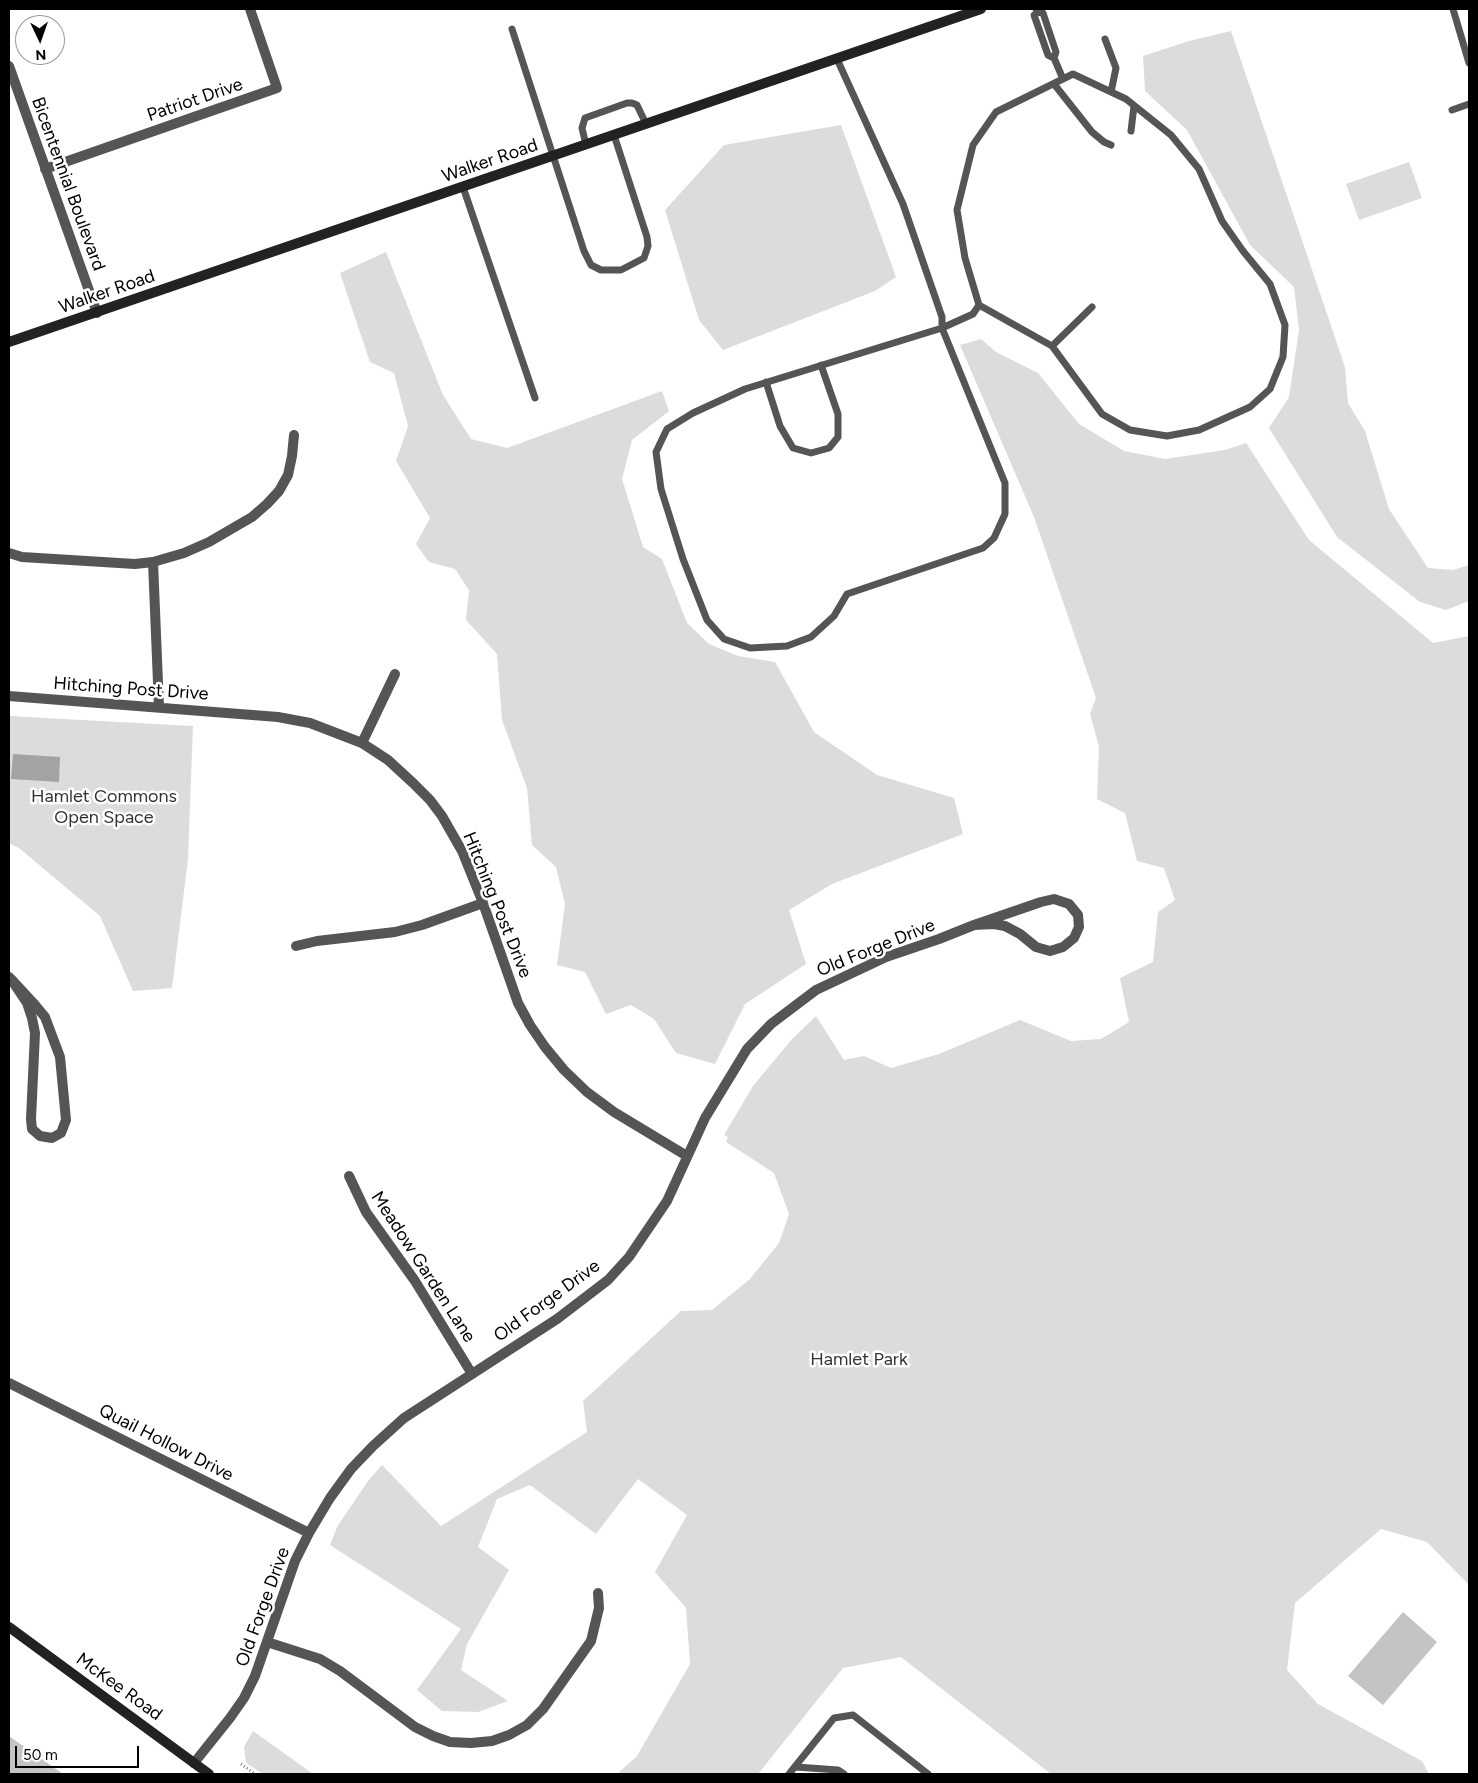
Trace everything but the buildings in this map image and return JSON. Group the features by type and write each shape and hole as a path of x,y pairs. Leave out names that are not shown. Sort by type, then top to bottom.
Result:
{"street":[{"name":"Patriot Drive","path":"45,169 277,88 250,9"},
{"name":"Walker Road","path":"9,342 981,9"},
{"name":"Bicentennial Boulevard","path":"9,66 97,313"},
{"path":"9,553 22,556 135,564 153,562 184,553 209,542 252,517 268,504 279,491 288,475 294,436"},
{"path":"153,562 159,707"},
{"path":"362,743 394,674"},
{"name":"Hitching Post Drive","path":"9,696 278,717 310,723 362,743 388,760 430,800 442,816 462,851 522,1010 530,1025 564,1070 587,1092 614,1112 687,1156"},
{"name":"Old Forge Drive","path":"194,1763 244,1698 255,1676 295,1561 330,1498 351,1469 404,1418 557,1319 608,1280 629,1257 667,1201 705,1118 747,1050 771,1024 816,990 886,957 939,939 974,925 1040,902 1054,899 1069,904 1078,915 1080,927 1074,938 1063,946 1050,951 1036,947 1020,934 1005,926 994,924 974,925"},
{"path":"296,946 317,941 394,932 422,925 483,903"},
{"path":"10,978 45,1017 60,1056 66,1120 61,1133 52,1138 40,1136 32,1129 30,1119 35,1033 27,1003 10,978"},
{"name":"Meadow Garden Lane","path":"349,1176 366,1212 415,1281 472,1374"},
{"name":"Quail Hollow Drive","path":"9,1383 309,1533"},
{"path":"267,1642 320,1659 340,1671 415,1727 433,1736 450,1742 492,1741 509,1735 527,1725 543,1709 591,1641 599,1608 598,1593"},
{"name":"McKee Road","path":"9,1627 209,1774"}],"lane":[{"path":"1453,9 1469,64"},
{"path":"1037,10 1034,15 1048,56 1054,58 1063,79"},
{"path":"512,29 584,251 591,265 601,270 621,270 644,258 648,246 647,236 614,135"},
{"path":"1105,40 1116,68 1111,92"},
{"path":"837,58 903,204 942,317 942,328 1005,483 1005,514 994,538 983,548 847,594 834,616 810,637 787,646 750,648 724,639 707,620 682,559 661,489 656,452 667,429 745,389 942,328 973,314 979,305"},
{"path":"1073,74 1126,99 1171,135 1199,169 1222,221 1270,284 1285,324 1283,357 1270,389 1250,407 1200,430 1167,436 1130,430 1102,414 1052,346 979,305 965,258 957,210 973,145 996,112 1063,79 1073,74"},
{"path":"1054,84 1092,132 1111,145"},
{"path":"586,145 582,128 585,118 627,103 637,105 646,124"},
{"path":"1452,110 1469,104"},
{"path":"1131,131 1134,106"},
{"path":"463,187 535,398"},
{"path":"1052,346 1092,307"},
{"path":"766,382 780,426 792,448 811,453 829,448 838,437 838,414 822,365"},
{"path":"789,1774 834,1718 853,1715 928,1774"},
{"path":"796,1767 838,1770 844,1774"}],"path":[{"path":"241,1764 255,1774"}],"green space":[{"path":"1231,31 1345,367 1348,403 1365,431 1389,509 1428,568 1453,570 1469,565 1469,601 1446,610 1420,602 1337,537 1269,428 1289,397 1299,330 1294,287 1250,245 1187,130 1145,91 1143,56 1189,41"},
{"path":"841,125 896,277 875,291 723,350 699,320 665,210 724,145"},
{"path":"1409,162 1422,198 1359,220 1346,184"},
{"path":"386,252 443,395 471,439 507,448 662,391 669,411 632,440 622,479 643,547 662,559 687,623 709,644 738,656 775,662 814,732 877,775 954,798 963,834 832,884 789,910 806,964 745,1004 715,1064 676,1053 654,1019 631,1005 606,1014 585,972 557,965 565,904 556,867 532,845 527,788 502,720 497,654 466,620 469,590 455,569 429,562 416,544 430,518 396,461 408,426 394,373 370,362 340,273"},
{"name":"Hamlet Park","path":"981,339 996,352 1038,373 1079,424 1124,451 1165,459 1225,450 1246,443 1309,540 1433,643 1469,636 1469,1585 1427,1542 1381,1529 1295,1603 1287,1670 1318,1704 1422,1761 1429,1774 1051,1774 901,1657 843,1668 758,1774 617,1774 637,1756 690,1664 686,1608 655,1572 687,1515 638,1479 596,1534 530,1485 497,1499 478,1547 509,1570 467,1644 461,1670 508,1701 478,1712 442,1711 417,1690 461,1629 330,1545 337,1527 368,1481 382,1465 441,1526 587,1432 583,1401 681,1311 712,1310 750,1279 779,1243 789,1214 774,1173 726,1142 728,1137 724,1135 753,1086 792,1039 816,1016 844,1060 864,1056 891,1068 939,1054 1020,1020 1071,1041 1101,1039 1129,1022 1120,978 1153,962 1158,912 1175,900 1164,868 1137,861 1125,813 1097,799 1099,747 1090,714 1096,698 1034,517 960,345"},
{"name":"Hamlet Commons Open Space","path":"9,716 193,726 188,859 172,988 133,991 100,916 19,848 9,843"},
{"path":"253,1731 313,1774 263,1774 246,1763 244,1747"}],"shaded area":[{"path":"13,754 60,757 59,782 11,779"}]}
